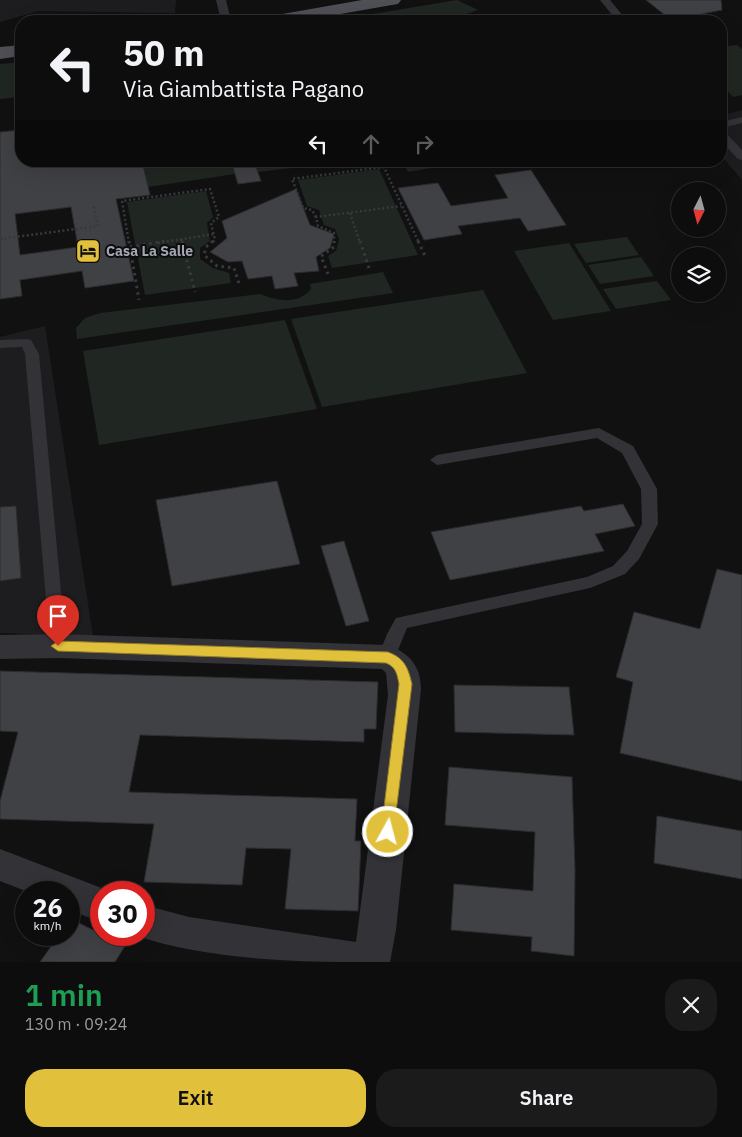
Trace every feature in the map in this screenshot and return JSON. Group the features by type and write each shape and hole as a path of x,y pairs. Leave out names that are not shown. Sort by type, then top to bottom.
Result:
{"main road":[{"path":"306,15 392,0"},
{"path":"0,53 15,52"}],"street":[{"path":"0,646 58,646 388,658 400,665 405,684 377,930 371,962 189,934 155,925"},
{"path":"0,865 41,881"}],"lane":[{"path":"221,0 225,15"},
{"path":"605,0 617,15"},
{"path":"727,124 742,120"},
{"path":"727,141 742,157"},
{"path":"0,344 26,343 32,354 58,646"},
{"path":"388,658 395,634 402,624 590,582 619,570 632,555 650,524 648,489 628,450 599,432 437,460"}],"path":[{"path":"328,274 321,256 334,247 336,239 334,233 318,226 312,210 303,208 292,179 384,167 426,258"},
{"path":"140,300 122,200 210,189 219,217 211,223 215,240 206,247 204,255 210,264 222,269 234,268 240,287"},
{"path":"0,239 98,226 93,204"},
{"path":"316,217 401,206"},
{"path":"350,213 370,268"},
{"path":"130,247 214,234"},
{"path":"181,239 195,292"}],"shaded area":[{"path":"0,0 176,0 175,13 39,11 25,15 15,15 15,18 0,22"},
{"path":"457,0 478,10 463,15 367,15"},
{"path":"737,45 742,49 742,95 733,97 727,90 727,46"},
{"path":"15,63 15,98 0,99 0,64"},
{"path":"742,110 742,180 727,162 727,114"},
{"path":"143,167 233,167 235,174 148,187"},
{"path":"256,167 300,167 258,172"},
{"path":"406,167 436,167 408,172"},
{"path":"379,169 418,255 332,268 328,256 336,251 339,239 335,229 324,225 319,210 307,206 298,180"},
{"path":"206,191 213,217 207,223 210,241 200,248 200,259 213,268 229,273 231,283 145,295 127,202"},
{"path":"627,237 639,255 586,263 574,244"},
{"path":"569,243 611,311 553,320 514,251"},
{"path":"641,257 654,276 600,284 588,265"},
{"path":"383,272 393,293 77,339 76,328 85,318 100,313 260,294 280,300 294,299 306,294 311,289 310,284"},
{"path":"657,281 671,300 616,309 603,289"},
{"path":"483,290 527,373 322,407 291,319"},
{"path":"285,320 317,409 99,445 83,351"},
{"path":"45,326 93,636 0,633 0,337"}],"building":[{"path":"646,0 721,0 722,10 696,15 665,15"},
{"path":"15,131 15,167 143,167 150,195 116,199 134,281 85,288 82,271 20,280 22,296 0,299 0,132","holes":["71,207 78,247 20,255 15,214"]},
{"path":"233,167 256,167 261,181 238,184"},
{"path":"531,170 566,225 528,231 520,218 458,226 462,234 424,240 398,188 438,183 451,206 508,198 495,175"},
{"path":"296,189 310,225 334,234 330,248 316,257 319,271 294,273 298,286 275,289 272,276 248,279 242,261 228,262 210,252 227,238 222,221"},
{"path":"277,481 300,564 172,586 156,500"},
{"path":"623,504 635,526 595,534 604,551 450,580 431,532 581,506 584,511"},
{"path":"16,506 21,578 0,581 0,507"},
{"path":"344,541 369,621 346,626 321,546"},
{"path":"717,569 742,575 742,781 620,753 633,682 616,677 634,612 700,629"},
{"path":"0,671 378,682 376,729 364,729 364,742 140,735 129,792 357,799 355,841 361,841 358,911 285,909 291,849 246,848 242,885 155,882 144,881 154,824 0,819 0,801 18,732 0,731"},
{"path":"454,685 569,687 574,735 455,732"},
{"path":"449,767 572,777 575,871 574,956 531,951 532,937 451,930 454,884 533,891 535,832 445,825"},
{"path":"657,816 742,831 742,879 654,863"},
{"path":"80,924 90,928 90,946 125,946 115,962 40,962 51,946 80,946"}],"place":[{"name":"Casa La Salle","path":"88,251"}],"route":[{"path":"58,646 388,658 396,661 402,669 405,684 388,832"}]}
